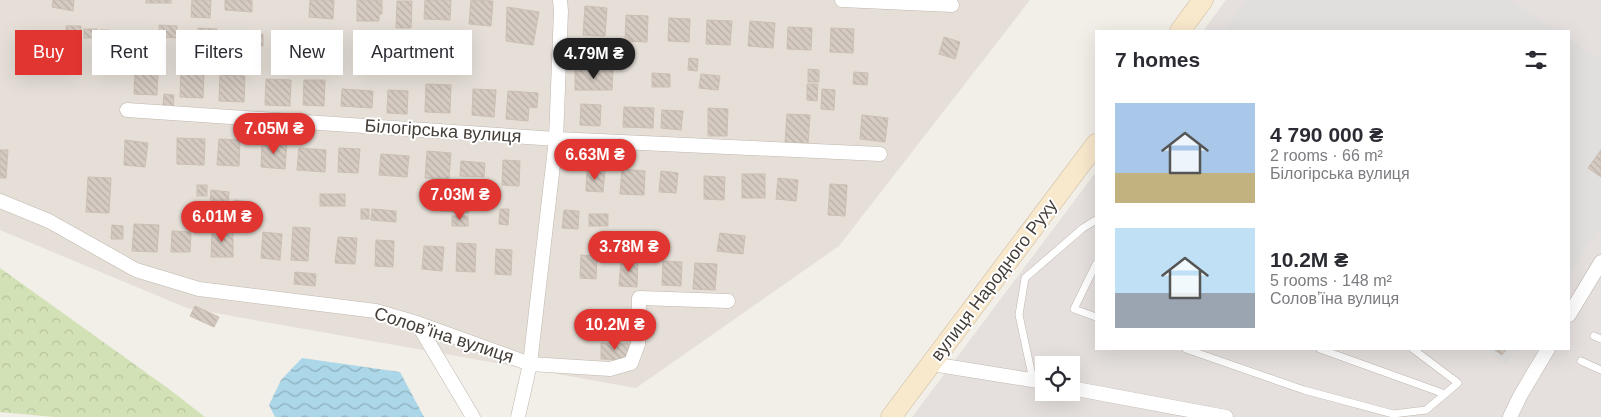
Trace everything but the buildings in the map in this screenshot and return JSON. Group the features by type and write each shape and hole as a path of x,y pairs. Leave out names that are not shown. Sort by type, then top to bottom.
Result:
{"main road":[{"path":"1181,30 1204,0"},
{"name":"вулиця Народного Руху","path":"894,416 1095,145"}],"street":[{"path":"518,417 530,364 556,139 560,0"},
{"path":"842,0 952,5"},
{"name":"Білогірська вулиця","path":"127,110 556,139 880,154"},
{"name":"Соловʼїна вулиця","path":"0,201 49,222 136,270 198,289 376,311 530,364 610,369 632,364 638,344 639,298 728,300"},
{"path":"1570,313 1601,262"},
{"path":"417,324 473,417"},
{"path":"1510,417 1520,396 1547,350"},
{"path":"932,364 1035,381"},
{"path":"1080,390 1226,417"}],"lane":[{"path":"1035,371 1019,315 1025,278 1083,228 1095,221"},
{"path":"1095,268 1074,309 1095,317"},
{"path":"1189,350 1304,390 1393,414 1426,410 1458,383 1414,350"},
{"path":"1323,350 1445,394"},
{"path":"1581,361 1601,370"}],"shaded area":[{"path":"0,0 1030,0 839,246 636,388 187,308 0,230"},
{"path":"1226,0 1601,0 1601,417 912,417 1095,173 1095,350 1570,350 1570,30 1204,30"},
{"path":"1246,0 1509,0 1555,30 1224,30"},
{"path":"1570,40 1601,60 1601,226 1570,272"},
{"path":"1487,350 1516,350 1506,365"}],"green space":[{"path":"0,268 205,417 54,417 0,412"}],"water":[{"path":"302,358 400,372 424,417 275,417 269,405 281,380"}]}
